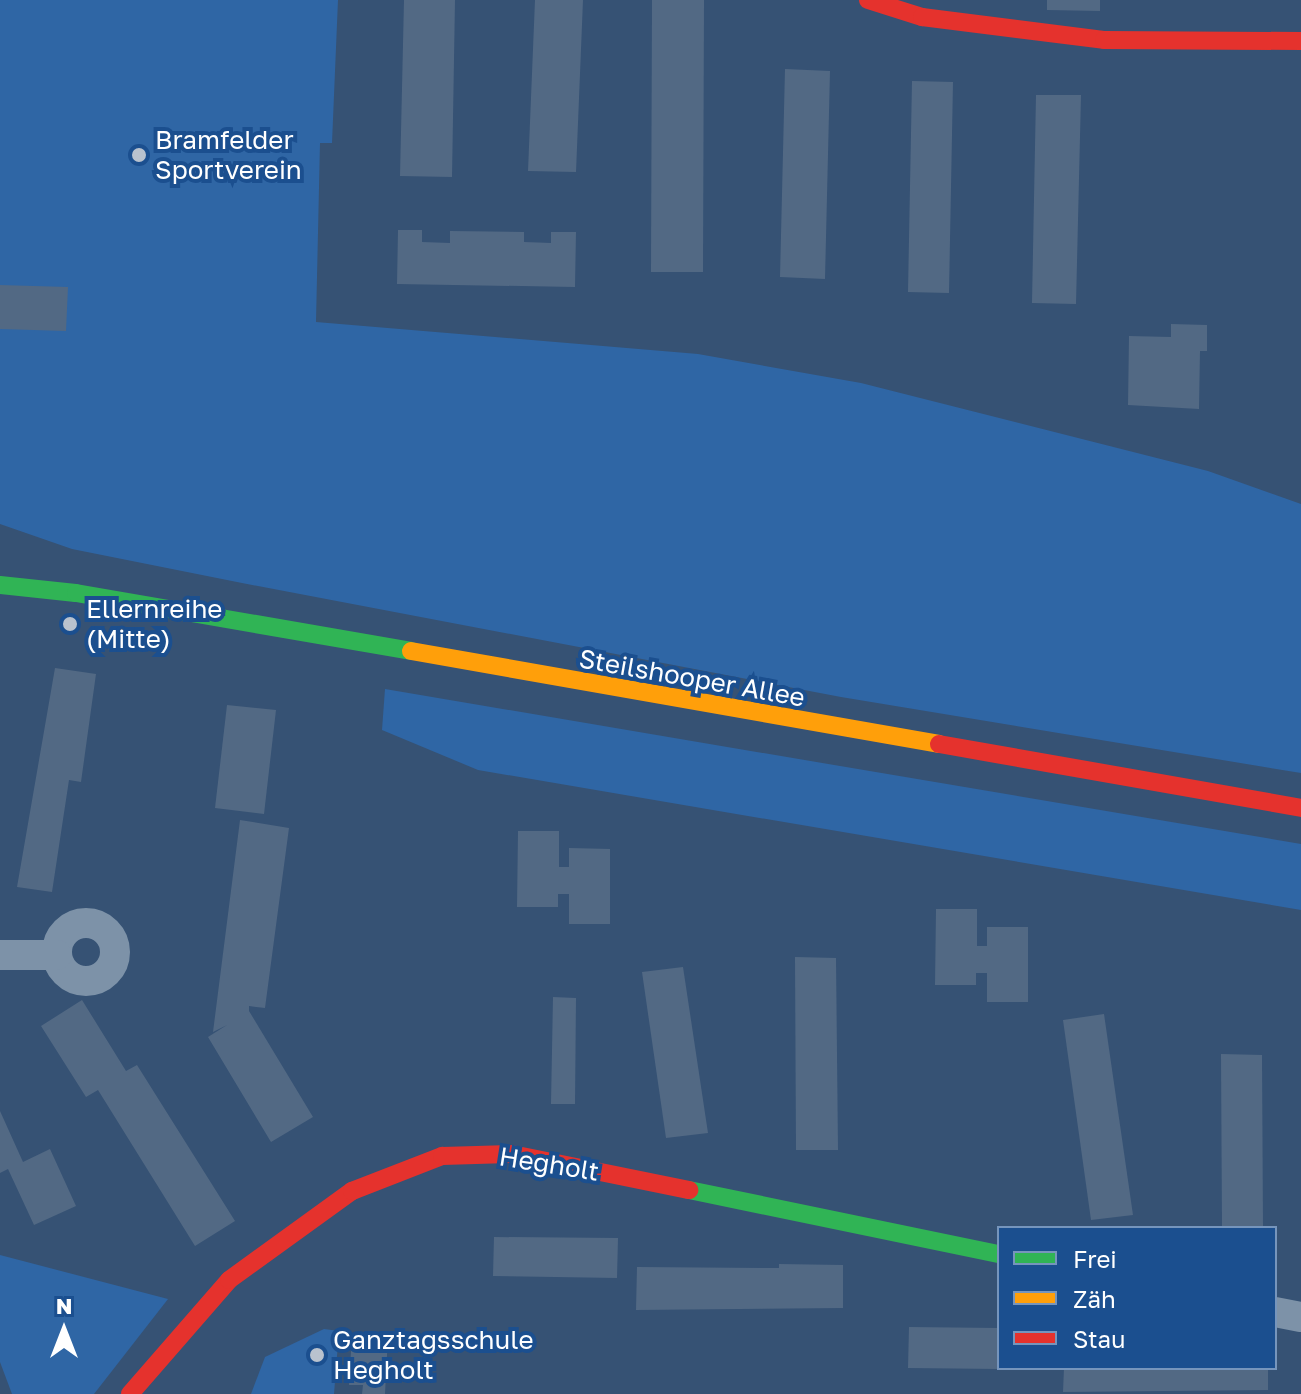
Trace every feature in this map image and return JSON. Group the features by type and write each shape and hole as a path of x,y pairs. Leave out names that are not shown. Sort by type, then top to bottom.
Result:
{"street":[{"path":"868,0 922,17 1104,40 1301,41"},
{"name":"Steilshooper Allee","path":"25,567 76,593"},
{"name":"Steilshooper Allee","path":"0,585 76,593 1301,808"},
{"path":"0,955 57,955"},
{"name":"Hegholt","path":"130,1394 229,1280 352,1191 442,1156 512,1154 997,1254"},
{"path":"1277,1312 1301,1317"}],"shaded area":[{"path":"0,0 338,0 332,143 320,143 316,322 698,354 861,383 1208,471 1301,504 1301,773 841,697 242,583 72,549 0,524"},
{"path":"385,689 1301,844 1301,910 478,770 382,730"},
{"path":"0,1255 168,1299 94,1394 12,1394 0,1362"},
{"path":"324,1329 339,1331 334,1394 251,1394 265,1357"}],"building":[{"path":"404,0 455,0 452,177 400,176"},
{"path":"535,0 583,0 576,172 528,171"},
{"path":"652,0 704,0 703,272 651,272"},
{"path":"1047,0 1100,0 1100,11 1047,10"},
{"path":"785,69 830,71 825,279 780,277"},
{"path":"912,81 953,82 949,293 908,292"},
{"path":"1036,95 1081,95 1076,304 1032,303"},
{"path":"398,230 422,230 422,242 450,243 450,231 524,232 524,242 551,243 551,232 576,232 575,287 397,284"},
{"path":"0,285 68,287 66,331 0,329"},
{"path":"1171,324 1207,325 1207,351 1200,351 1199,409 1128,405 1129,336 1171,337"},
{"path":"55,668 96,674 81,782 69,780 52,892 17,887"},
{"path":"227,705 276,710 264,814 215,808"},
{"path":"240,820 289,828 265,1008 249,1006 249,1011 313,1117 271,1142 208,1037 227,1025 213,1032"},
{"path":"518,831 559,831 559,867 569,867 569,848 610,849 610,924 569,924 569,894 558,894 558,907 517,907"},
{"path":"936,909 977,909 977,946 987,946 987,927 1028,927 1028,1002 987,1002 987,973 976,973 976,985 935,985"},
{"path":"795,957 836,958 838,1150 796,1150"},
{"path":"683,967 708,1133 666,1138 642,972"},
{"path":"553,997 576,998 575,1104 551,1104"},
{"path":"82,1000 126,1071 137,1065 235,1221 195,1246 98,1090 86,1097 41,1026"},
{"path":"1104,1014 1133,1215 1091,1220 1063,1020"},
{"path":"1221,1054 1262,1055 1263,1226 1222,1226"},
{"path":"0,1111 23,1162 50,1149 76,1206 34,1225 8,1169 0,1173"},
{"path":"494,1237 618,1238 617,1278 493,1276"},
{"path":"779,1264 843,1265 843,1308 636,1310 637,1267 779,1268"},
{"path":"909,1327 997,1328 997,1369 908,1368"},
{"path":"352,1334 388,1336 385,1394 362,1394 363,1385 349,1385"},
{"path":"1064,1370 1268,1370 1268,1390 1063,1392"}],"traffic: fast":[{"path":"0,585 76,593 411,651"},
{"path":"689,1190 997,1254"}],"traffic: slow":[{"path":"411,651 939,744"}],"traffic: jam":[{"path":"868,0 922,17 1104,40 1301,41"},
{"path":"939,744 1301,808"},
{"path":"130,1394 229,1280 352,1191 442,1156 512,1154 689,1190"}],"place":[{"name":"Bramfelder Sportverein","path":"139,155"},
{"name":"Ellernreihe (Mitte)","path":"70,624"},
{"name":"Ganztagsschule Hegholt","path":"317,1355"}]}
